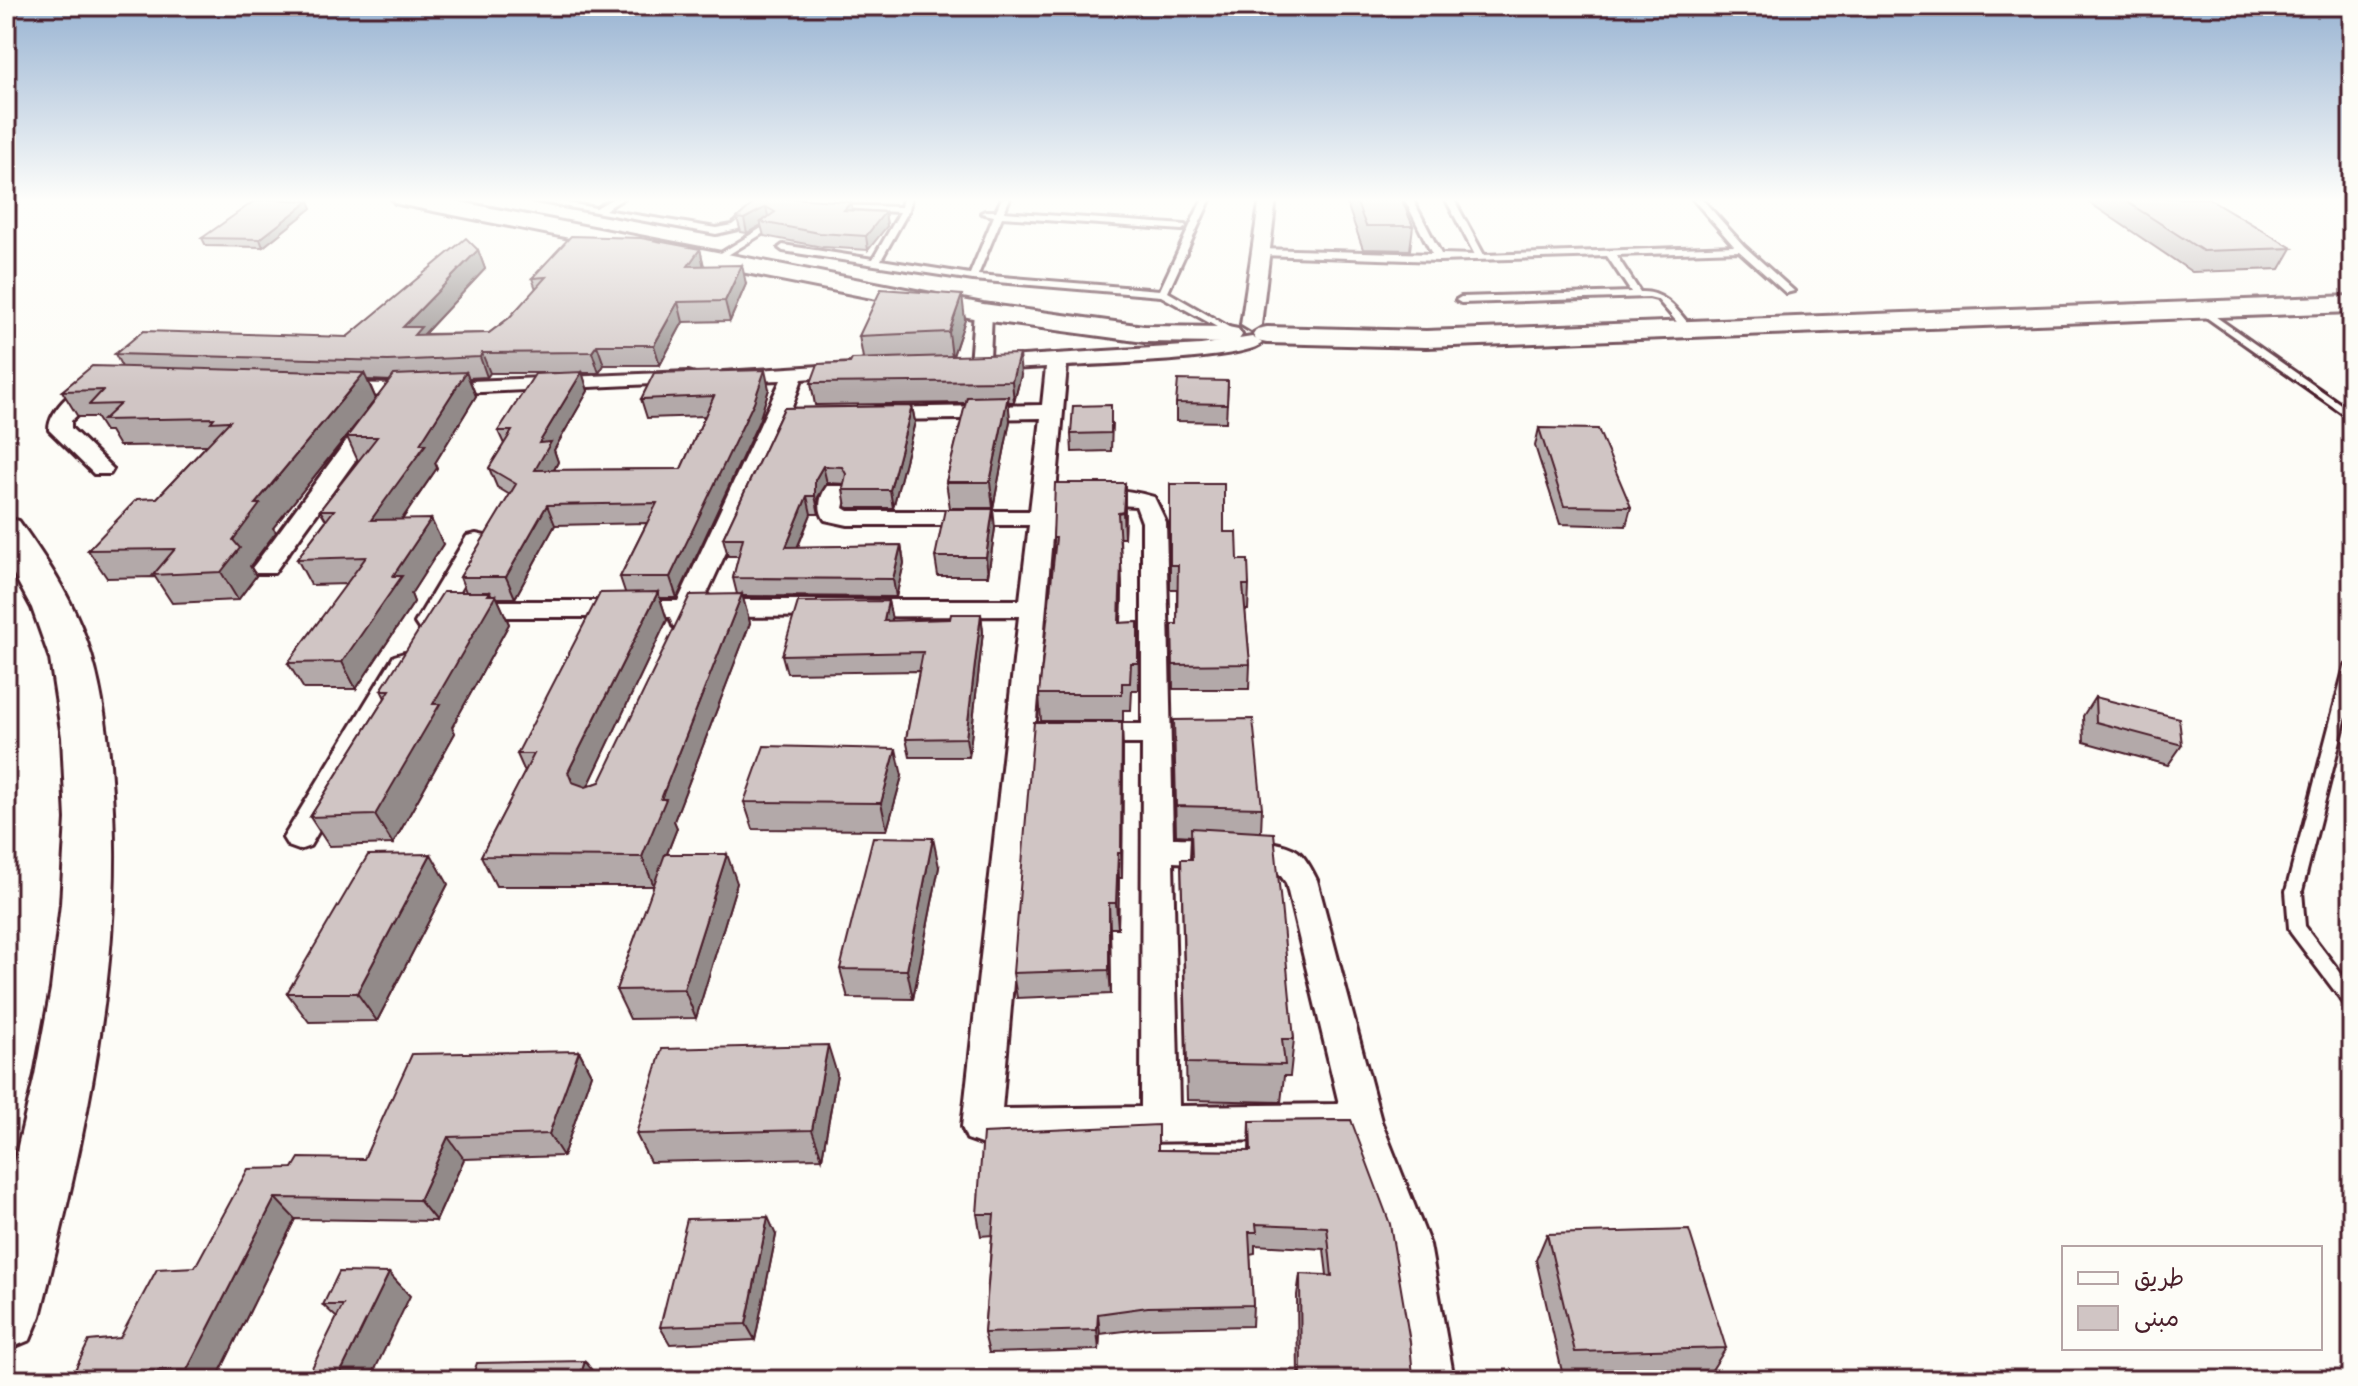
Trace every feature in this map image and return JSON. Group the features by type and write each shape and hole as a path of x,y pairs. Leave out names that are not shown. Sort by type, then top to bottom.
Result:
{"highway":[{"path":"6,529 39,581 70,656 86,734 89,878 77,995 40,1194 6,1316"}],"main road":[{"path":"734,263 983,312 1025,325 1092,338 1185,346 1244,335 1426,339 2352,304"}],"street":[{"path":"983,312 972,365 1201,351 1244,335 1259,263"},
{"path":"1057,362 981,1127 1362,1121"},
{"path":"320,389 397,390 872,370"},
{"path":"669,649 778,415 794,373"},
{"path":"102,469 60,430 60,420 74,403 102,383 119,385"},
{"path":"265,568 397,390"},
{"path":"854,414 1052,411"},
{"path":"778,415 808,415"},
{"path":"835,491 831,508 833,515 848,518 1043,508 1132,498 1146,502 1151,511 1160,1124"},
{"path":"299,838 476,541"},
{"path":"436,609 1033,608"},
{"path":"1020,734 1156,734"},
{"path":"1157,849 1262,854 1286,859 1301,880 1362,1121 1409,1245 1432,1380"}],"lane":[{"path":"880,263 973,277 1163,293 1244,335"},
{"path":"973,277 979,263"},
{"path":"1163,293 1177,263"},
{"path":"1616,263 1637,294"},
{"path":"1757,263 1789,291"},
{"path":"1461,300 1637,294 1660,297 1687,328"},
{"path":"2199,308 2352,417"},
{"path":"2352,666 2294,891 2297,928 2352,1001"}],"building":[{"path":"436,263 466,263 403,327 421,327 414,335 489,333 509,318 546,277 532,278 546,263 742,265 725,301 678,302 654,345 597,345 592,352 482,353 480,357 388,361 115,354 143,331 347,337"},
{"path":"881,289 962,295 949,332 859,336"},
{"path":"1019,354 1012,381 811,383 818,364 850,363 852,359"},
{"path":"92,366 364,373 255,504 260,504 233,540 240,548 221,572 153,575 175,549 88,550 137,499 157,498 230,421 211,422 214,418 103,420 120,404 89,405 103,390 62,391"},
{"path":"765,370 754,402 670,577 620,577 657,503 547,505 506,577 460,577 516,484 489,468 512,431 498,431 535,374 582,372 539,443 551,442 535,470 681,469 714,396 641,399 654,373"},
{"path":"466,372 420,444 426,444 371,520 431,519 393,576 402,576 342,662 288,663 366,557 297,559 334,510 320,510 377,437 347,437 394,375"},
{"path":"1178,380 1228,381 1227,404 1176,403"},
{"path":"1008,396 990,482 946,482 967,397"},
{"path":"1111,405 1111,433 1071,434 1073,406"},
{"path":"912,406 890,490 845,490 846,474 842,467 823,466 815,480 815,496 807,496 786,547 901,545 893,579 733,578 743,538 723,538 784,408"},
{"path":"1539,428 1598,429 1631,507 1564,506"},
{"path":"1055,483 1125,483 1123,512 1118,513 1121,563 1119,623 1138,622 1138,663 1131,663 1130,683 1122,683 1122,694 1039,694 1056,538 1053,538"},
{"path":"1170,484 1224,484 1224,532 1237,532 1238,560 1248,560 1249,585 1243,585 1250,664 1173,665 1172,624 1177,624 1178,565 1170,565"},
{"path":"945,509 993,509 986,557 935,557"},
{"path":"443,592 490,592 488,595 496,595 433,704 440,704 375,815 310,817 390,690 381,690"},
{"path":"658,592 568,772 572,782 586,787 600,782 690,595 742,594 661,799 666,799 642,857 481,856 534,754 517,754 600,593"},
{"path":"888,601 884,621 950,619 951,614 981,614 966,738 906,739 923,652 782,655 798,602"},
{"path":"2095,697 2179,718 2182,745 2096,722"},
{"path":"1253,719 1262,808 1176,806 1174,720"},
{"path":"1034,722 1122,722 1121,853 1118,853 1116,903 1109,903 1109,970 1013,973"},
{"path":"764,746 896,749 881,803 744,802"},
{"path":"1191,828 1274,833 1294,1039 1282,1039 1285,1065 1187,1063 1181,859 1192,859"},
{"path":"873,837 933,838 907,970 840,969"},
{"path":"431,854 357,993 287,993 368,855"},
{"path":"665,854 727,854 684,989 616,990"},
{"path":"828,1045 812,1130 636,1134 662,1049"},
{"path":"579,1051 549,1134 448,1137 419,1200 275,1198 187,1370 130,1372 126,1380 70,1380 89,1341 120,1338 157,1269 195,1267 248,1169 293,1168 299,1158 364,1159 412,1054"},
{"path":"1351,1120 1390,1224 1413,1377 1301,1380 1300,1274 1332,1276 1327,1227 1256,1224 1257,1232 1249,1232 1253,1305 1148,1307 1098,1314 1097,1330 984,1333 994,1214 977,1214 983,1133 1158,1125 1158,1150 1251,1151 1250,1121"},
{"path":"768,1217 746,1324 660,1327 687,1219"},
{"path":"1689,1230 1726,1348 1575,1352 1547,1234"},
{"path":"339,1272 389,1273 337,1380 306,1380 343,1305 323,1305"},
{"path":"585,1361 579,1380 471,1380 477,1363"},
{"path":"1813,1374 1815,1380 1783,1380 1781,1376"}]}
